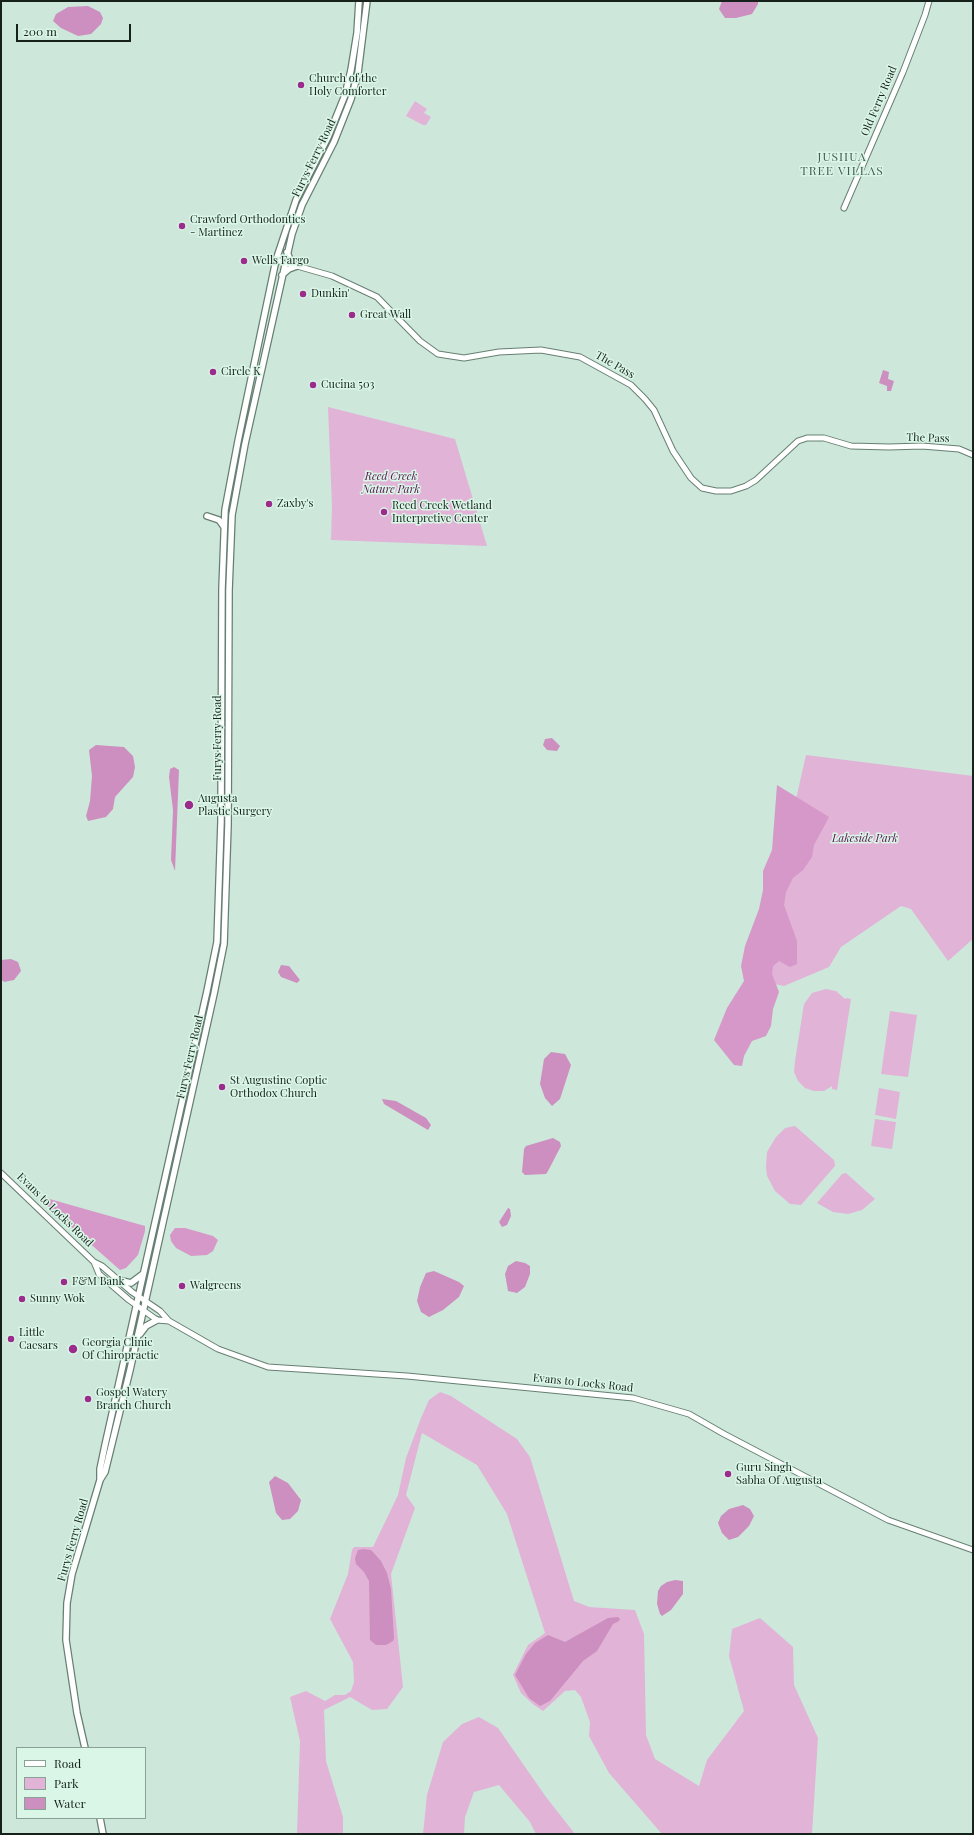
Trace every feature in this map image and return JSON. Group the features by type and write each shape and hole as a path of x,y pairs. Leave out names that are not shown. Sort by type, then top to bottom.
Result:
{"main road":[{"name":"Furys Ferry Road","path":"100,1480 100,1469 206,998 217,942 221,833 225,514 249,388 276,260 296,200 328,137 345,95 354,48 359,1"},
{"name":"Furys Ferry Road","path":"85,1747 77,1712 66,1640 67,1603 72,1574 100,1480 105,1472 137,1340 224,944 228,833 232,515 245,444 287,252 302,205 334,142 352,99 358,72 367,1"},
{"path":"287,252 291,262 297,266"},
{"path":"282,275 289,269 297,266"},
{"path":"249,388 257,389"},
{"path":"207,516 219,520 224,529"},
{"path":"118,1280 131,1283 144,1274"},
{"path":"137,1340 146,1326 157,1320"},
{"path":"100,1819 103,1834"}],"street":[{"name":"Old Ferry Road","path":"844,208 903,72 926,15 929,1"},
{"name":"The Pass","path":"276,260 284,264 297,266 332,276 377,297 420,342 438,354 464,358 499,352 541,350 580,357 631,385 645,399 654,410 673,451 691,478 702,488 716,491 731,491 746,486 756,480 798,441 807,438 824,438 851,446 922,446 958,449 973,455"},
{"name":"Evans to Locks Road","path":"1,1173 94,1262 102,1266 138,1297 160,1311 169,1321 218,1349 268,1367 407,1376 633,1398 689,1414 744,1445 888,1520 973,1550"},
{"name":"Evans to Locks Road","path":"94,1262 99,1274 136,1305 157,1320 169,1321"}],"green space":[{"path":"415,101 427,109 424,113 431,117 426,125 423,125 406,116"},
{"name":"Reed Creek Nature Park","path":"328,407 455,439 487,546 331,540 332,506"},
{"name":"Lakeside Park","path":"806,755 973,776 973,939 948,961 911,909 901,906 841,947 829,967 784,986 755,980"},
{"path":"826,989 836,991 845,999 851,999 837,1090 832,1089 832,1086 824,1091 814,1091 805,1088 798,1081 794,1072 795,1061 804,1004 812,993"},
{"path":"890,1011 917,1015 908,1077 881,1074"},
{"path":"879,1088 900,1092 896,1119 875,1115"},
{"path":"875,1119 896,1122 892,1149 871,1146"},
{"path":"795,1126 834,1160 835,1166 801,1205 790,1204 775,1191 767,1176 766,1167 767,1152 776,1137 785,1128"},
{"path":"846,1173 875,1199 862,1210 848,1214 833,1212 817,1203 842,1174"},
{"path":"440,1392 451,1396 517,1439 530,1457 574,1601 589,1607 635,1610 644,1634 646,1735 655,1759 699,1786 707,1760 744,1711 729,1656 732,1629 760,1618 793,1647 794,1685 818,1738 812,1834 662,1834 609,1773 589,1736 590,1722 581,1697 575,1690 565,1691 543,1711 521,1693 513,1675 528,1645 545,1633 507,1514 477,1465 422,1433 406,1495 415,1508 391,1574 403,1687 387,1709 372,1710 350,1697 324,1710 326,1761 343,1817 343,1834 297,1834 300,1741 290,1697 306,1691 325,1701 335,1695 345,1695 351,1691 354,1682 353,1662 330,1619 348,1574 352,1550 354,1547 373,1547 398,1495 406,1458 421,1418 429,1400"},
{"path":"479,1717 498,1728 546,1797 575,1834 536,1834 530,1822 499,1785 474,1792 465,1817 464,1834 423,1834 427,1795 443,1742 462,1724"}],"shaded area":[{"path":"777,785 829,817 814,845 812,857 803,870 793,878 786,892 784,905 797,941 797,964 790,967 779,961 773,966 772,974 779,992 773,1009 771,1026 766,1036 752,1041 744,1056 742,1066 734,1065 714,1040 727,1008 744,981 741,966 745,946 759,909 763,890 763,871 772,850"},
{"path":"46,1198 145,1226 138,1255 126,1268 120,1270 44,1203 42,1199"},
{"path":"175,1228 185,1228 213,1236 218,1240 213,1251 207,1255 191,1256 176,1248 171,1241 170,1235"}],"water":[{"path":"722,1 758,1 758,4 752,14 736,18 725,18 719,9"},
{"path":"88,6 100,12 103,18 101,24 91,34 78,36 61,28 53,21 56,14 68,7"},
{"path":"883,370 889,372 888,379 894,381 891,391 887,391 887,386 879,383"},
{"path":"552,738 560,746 557,751 547,750 543,745 545,739"},
{"path":"96,745 124,747 133,756 135,767 133,777 115,797 113,809 106,817 88,821 86,816 90,801 92,776 89,750"},
{"path":"174,767 179,770 175,871 171,860 173,810 169,777 170,769"},
{"path":"11,959 18,962 21,971 14,980 4,982 1,979 1,960"},
{"path":"281,965 289,966 300,980 297,983 281,977 278,972"},
{"path":"551,1052 565,1054 571,1065 560,1099 552,1106 545,1098 540,1084 544,1059"},
{"path":"382,1099 396,1101 426,1118 431,1125 428,1130 384,1104"},
{"path":"553,1138 560,1142 561,1146 546,1174 525,1175 522,1172 524,1149 526,1146"},
{"path":"508,1208 510,1209 511,1216 507,1225 502,1227 499,1222"},
{"path":"516,1261 530,1266 530,1274 525,1287 517,1293 508,1291 505,1274 508,1266"},
{"path":"434,1271 459,1282 464,1286 459,1297 443,1310 429,1317 421,1312 417,1301 420,1287 426,1273"},
{"path":"275,1476 288,1483 301,1500 298,1511 290,1519 282,1520 276,1513 269,1482"},
{"path":"743,1505 750,1509 754,1516 749,1526 738,1537 729,1540 722,1533 718,1523 721,1516 729,1509"},
{"path":"358,1550 371,1550 381,1561 387,1573 391,1589 394,1638 393,1641 386,1645 376,1645 370,1640 369,1581 364,1572 356,1564 355,1558"},
{"path":"675,1580 683,1581 683,1594 671,1610 662,1616 657,1604 658,1591 661,1586 667,1582"},
{"path":"618,1617 620,1619 619,1621 613,1624 597,1651 583,1661 550,1701 540,1706 529,1698 515,1675 526,1654 535,1643 548,1635 565,1642 608,1618"}],"place":[{"name":"Church of the Holy Comforter","path":"301,85"},
{"name":"Crawford Orthodontics - Martinez","path":"182,226"},
{"name":"Wells Fargo","path":"244,261"},
{"name":"Dunkin'","path":"303,294"},
{"name":"Great Wall","path":"352,315"},
{"name":"Circle K","path":"213,372"},
{"name":"Cucina 503","path":"313,385"},
{"name":"Zaxby's","path":"269,504"},
{"name":"Reed Creek Wetland Interpretive Center","path":"384,512"},
{"name":"Augusta Plastic Surgery","path":"189,805"},
{"name":"St Augustine Coptic Orthodox Church","path":"222,1087"},
{"name":"F&M Bank","path":"64,1282"},
{"name":"Walgreens","path":"182,1286"},
{"name":"Sunny Wok","path":"22,1299"},
{"name":"Little Caesars","path":"11,1339"},
{"name":"Georgia Clinic Of Chiropractic","path":"73,1349"},
{"name":"Gospel Watery Branch Church","path":"88,1399"},
{"name":"Guru Singh Sabha Of Augusta","path":"728,1474"}],"district":[{"name":"JUSHUA TREE VILLAS","path":"842,164"}]}
